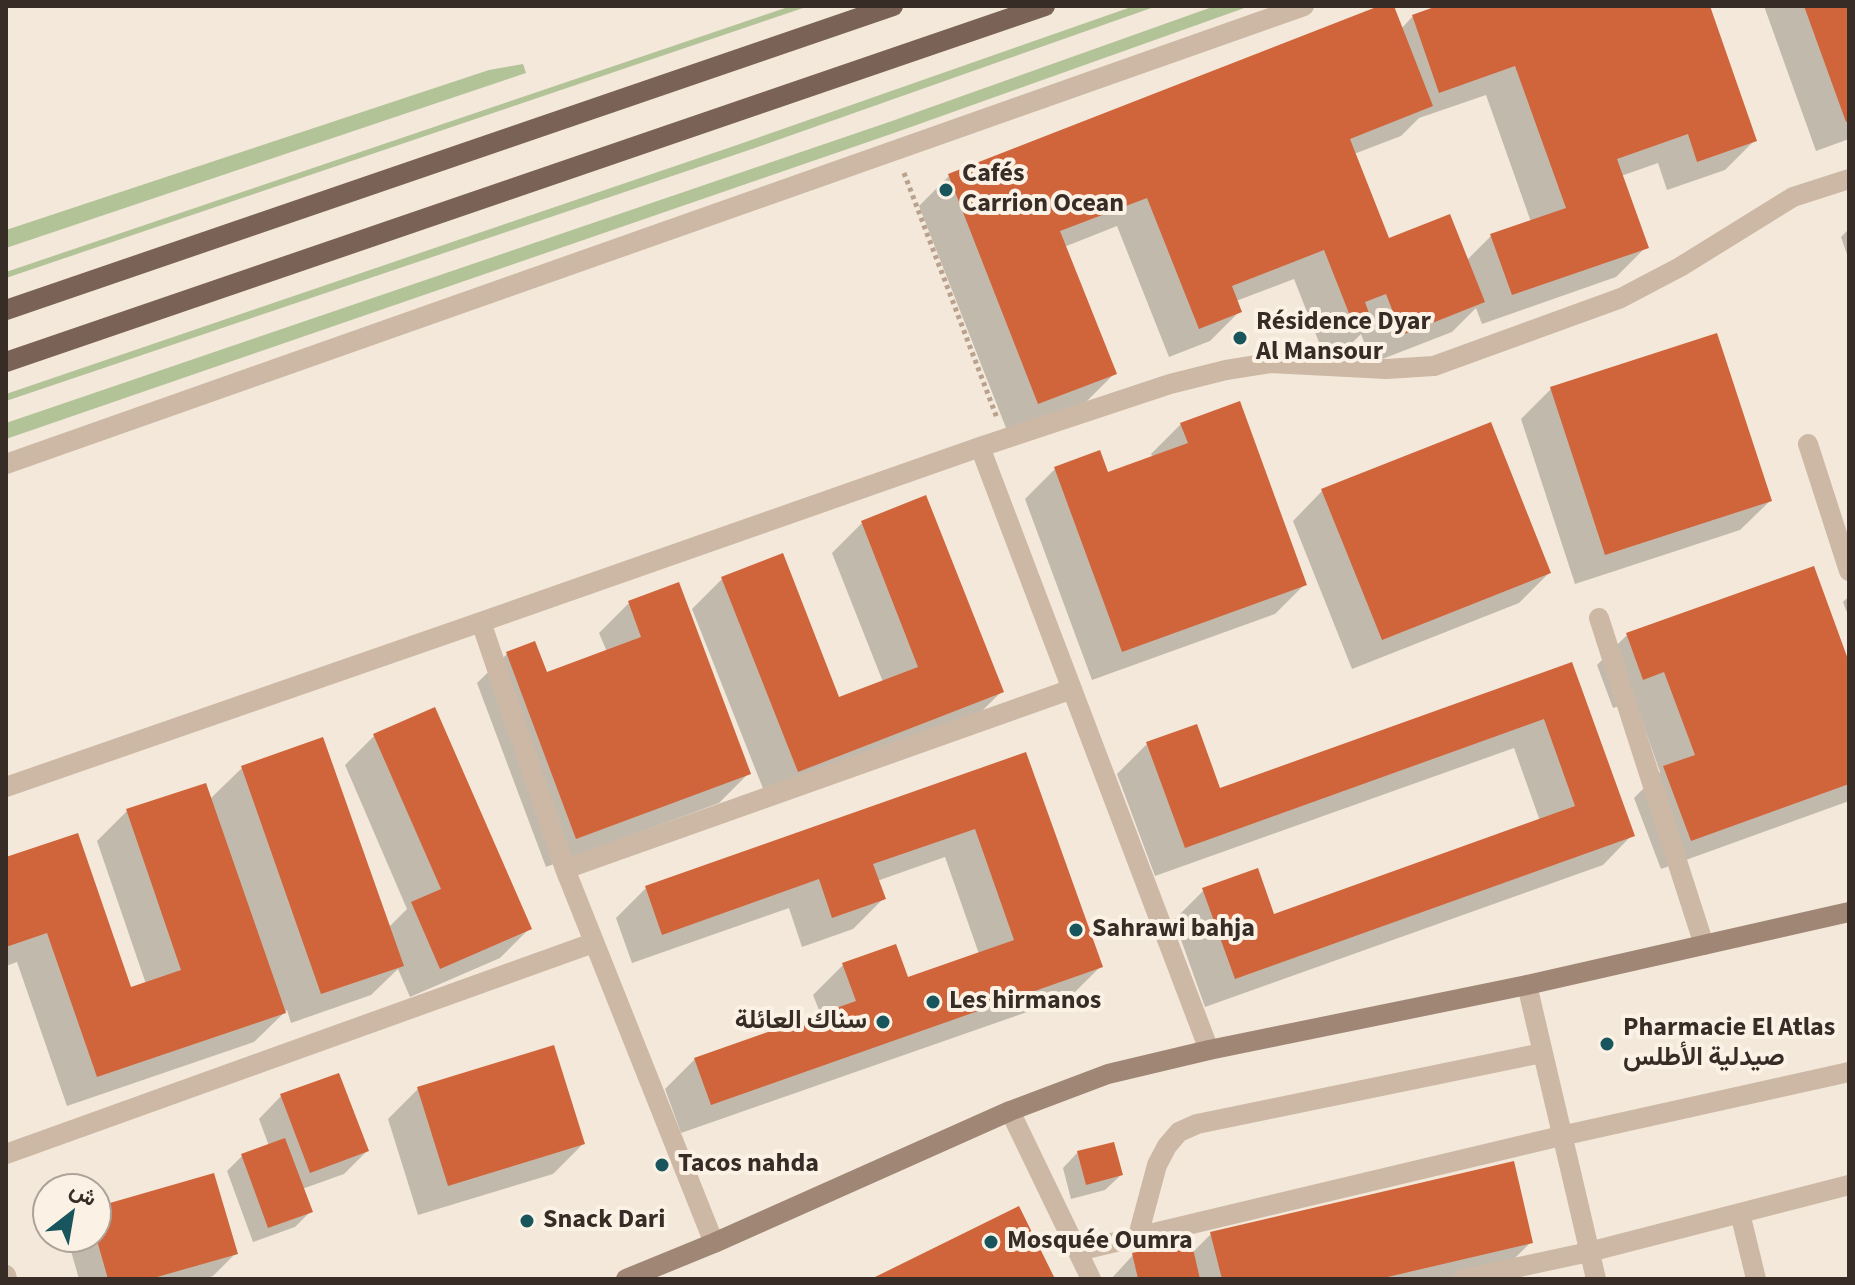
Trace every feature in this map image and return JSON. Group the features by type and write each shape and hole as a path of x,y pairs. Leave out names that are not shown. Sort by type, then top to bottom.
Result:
{"main road":[{"path":"6,310 893,6"},
{"path":"6,362 1045,6"},
{"path":"626,1279 1010,1111 1108,1074 1209,1050 1527,985 1849,912"}],"street":[{"path":"6,464 1304,6"},
{"path":"6,787 980,447 1170,384 1270,363 1386,369 1434,366 1621,298 1680,267 1793,197 1849,179"},
{"path":"1808,444 1849,571"},
{"path":"980,447 1209,1050"},
{"path":"1599,618 1704,945"},
{"path":"481,622 565,869 714,1243"},
{"path":"565,869 1072,689"},
{"path":"6,1154 593,943"},
{"path":"1527,985 1596,1279"},
{"path":"1138,1236 1157,1165 1179,1132 1197,1124 1542,1053"},
{"path":"1078,1251 1561,1136 1849,1072"},
{"path":"1010,1111 1091,1279"},
{"path":"1463,1279 1589,1252 1849,1185"},
{"path":"1740,1213 1756,1279"}],"path":[{"path":"895,150 1004,439"}],"green space":[{"path":"791,6 809,6 6,278 6,272"},
{"path":"1134,6 1157,6 755,148 6,401 6,394"},
{"path":"1215,6 1250,6 894,133 6,439 6,423 892,121"},
{"path":"523,64 526,73 6,248 6,230 489,70"}],"building":[{"path":"1379,6 1394,6 1433,106 1350,139 1389,238 1450,214 1485,302 1402,335 1386,294 1365,302 1373,324 1356,331 1324,250 1232,286 1242,312 1199,329 1147,198 1060,231 1117,374 1038,404 948,174"},
{"path":"1437,6 1710,6 1757,141 1697,162 1688,134 1617,159 1649,248 1512,295 1490,234 1566,208 1515,66 1439,93 1412,15"},
{"path":"1804,6 1849,6 1849,121 1846,122"},
{"path":"1717,333 1772,501 1605,555 1550,387"},
{"path":"1240,401 1307,585 1122,652 1054,467 1100,450 1108,472 1188,443 1180,423"},
{"path":"1491,422 1551,573 1382,640 1321,489"},
{"path":"926,495 1004,692 798,772 721,577 783,553 839,697 918,667 861,521"},
{"path":"1814,566 1849,662 1849,784 1691,841 1663,766 1695,755 1664,672 1643,680 1626,633"},
{"path":"679,582 751,774 576,839 506,652 535,641 547,672 641,637 628,601"},
{"path":"1572,662 1635,836 1235,979 1202,888 1258,868 1274,914 1575,806 1544,719 1185,848 1146,742 1197,724 1220,788"},
{"path":"435,707 532,929 440,969 411,902 441,889 373,734"},
{"path":"323,737 404,966 321,994 241,766"},
{"path":"1026,752 1103,967 711,1105 694,1058 856,1001 842,963 896,944 908,977 1014,940 975,829 873,864 886,899 832,918 819,879 662,935 645,886"},
{"path":"206,783 286,1013 97,1077 47,933 6,947 6,857 78,833 131,987 181,970 126,809"},
{"path":"554,1045 585,1144 448,1186 417,1087"},
{"path":"339,1073 369,1151 310,1173 280,1094"},
{"path":"285,1138 313,1212 268,1228 241,1154"},
{"path":"1114,1142 1123,1175 1086,1185 1077,1151"},
{"path":"1514,1161 1533,1243 1379,1279 1222,1279 1210,1232"},
{"path":"214,1173 238,1254 150,1279 108,1279 101,1253 112,1253 112,1202"},
{"name":"Mosquée Oumra","path":"1019,1206 1055,1279 871,1279"},
{"path":"1191,1240 1200,1279 1138,1279 1132,1253"}],"place":[{"name":"Cafés Carrion Ocean","path":"946,190"},
{"name":"Résidence Dyar Al Mansour","path":"1240,338"},
{"name":"Sahrawi bahja","path":"1076,930"},
{"name":"Les hirmanos","path":"933,1002"},
{"name":"سناك العائلة","path":"883,1022"},
{"name":"Pharmacie El Atlas صيدلية الأطلس","path":"1607,1044"},
{"name":"Tacos nahda","path":"662,1165"},
{"name":"Snack Dari","path":"527,1221"},
{"name":"Mosquée Oumra","path":"991,1242"}]}
